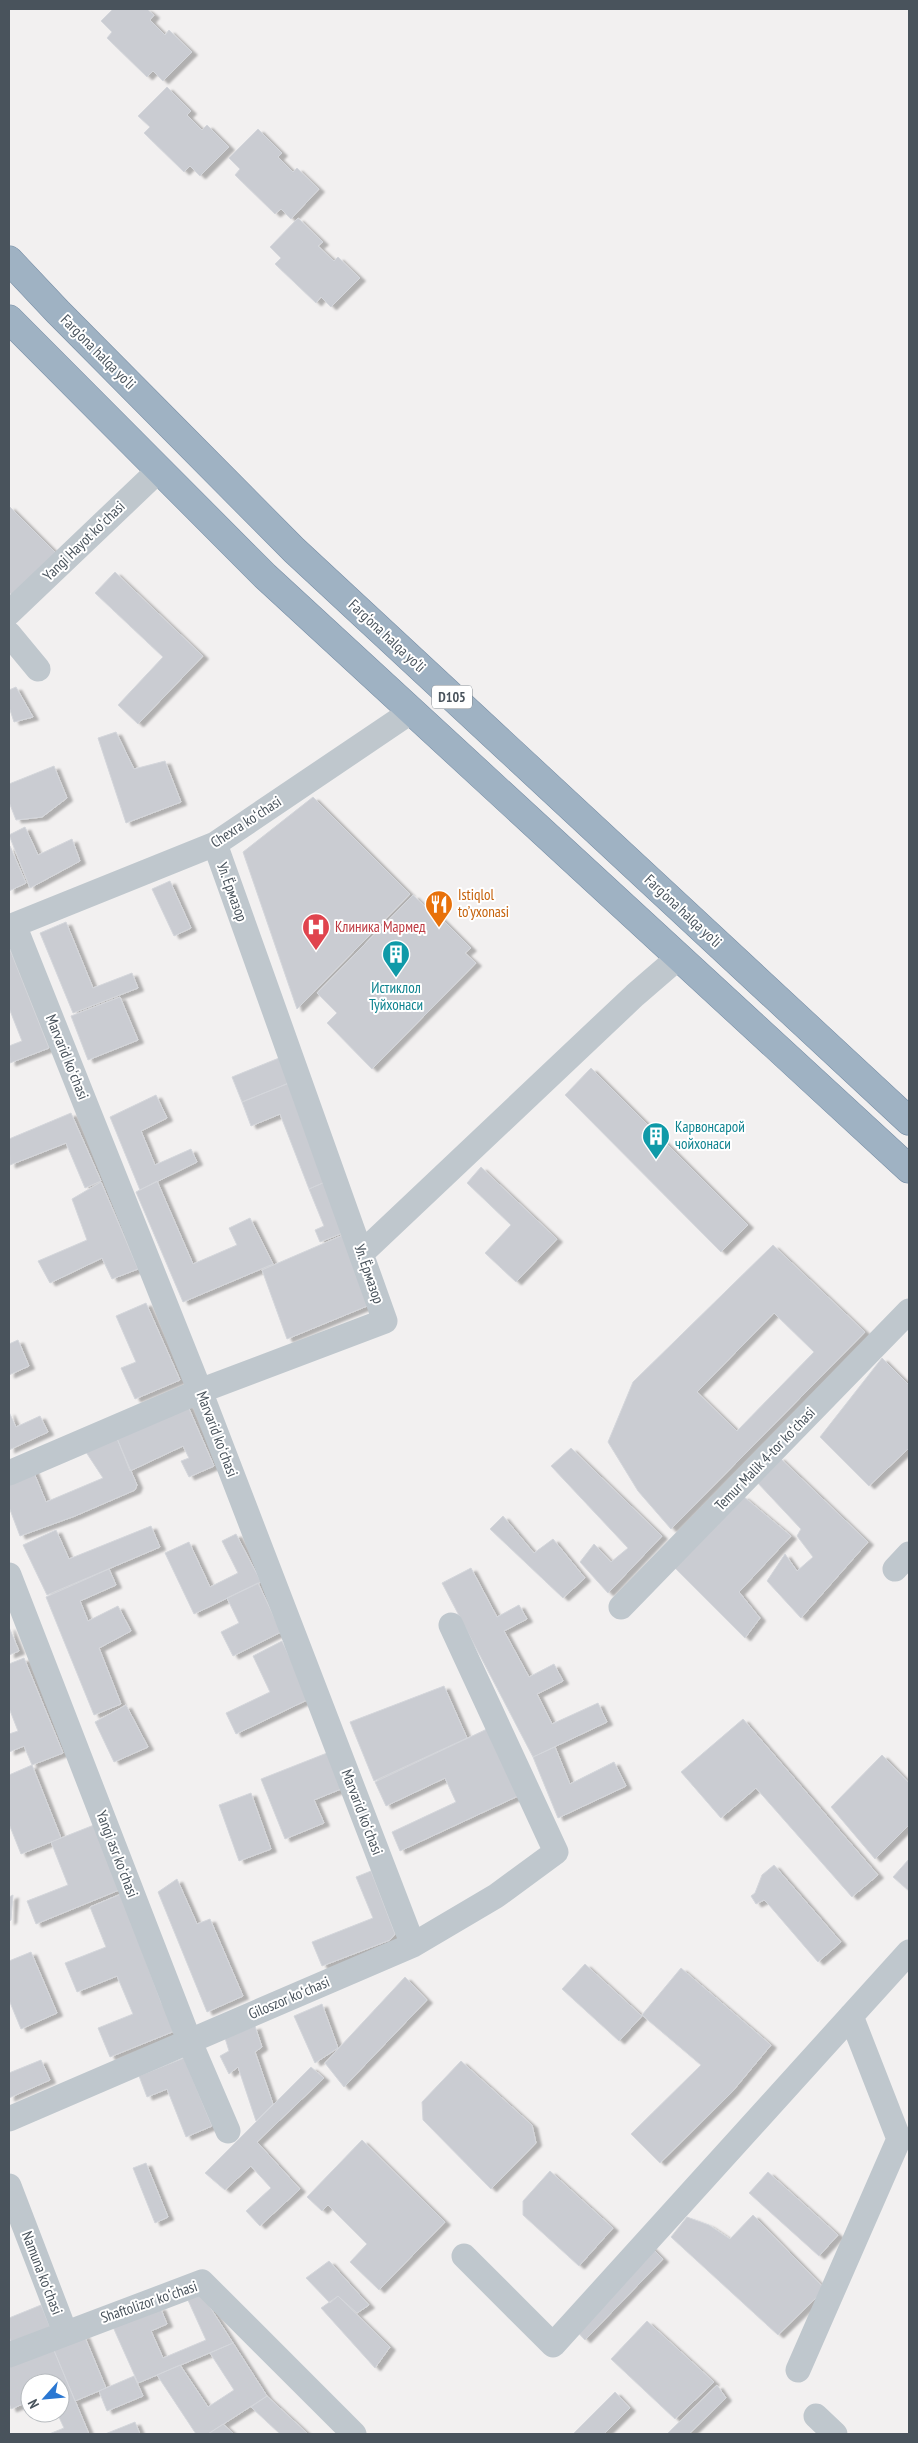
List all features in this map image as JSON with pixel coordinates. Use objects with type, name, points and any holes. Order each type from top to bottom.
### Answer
[{"type":"highway","name":"Farg‘ona halqa yo‘li","points":[[9,260],[294,550],[909,1121]]},
{"type":"highway","name":"D105","points":[[9,318],[265,576],[909,1169]]},
{"type":"street","name":"Yangi Hayot koʻchasi","points":[[9,613],[159,470]]},
{"type":"street","points":[[9,634],[38,669]]},
{"type":"street","name":"Chexra koʻchasi","points":[[11,926],[215,844],[412,711]]},
{"type":"street","name":"Ул. Ёрмазор","points":[[9,1473],[200,1391],[385,1322],[215,844]]},
{"type":"street","name":"Marvarid koʻchasi","points":[[11,926],[200,1391],[413,1945]]},
{"type":"street","points":[[362,1253],[635,995],[679,957]]},
{"type":"street","name":"Temur Malik 4-tor koʻchasi","points":[[621,1606],[909,1311]]},
{"type":"street","name":"Yangi asr koʻchasi","points":[[9,1575],[189,2040],[228,2131]]},
{"type":"street","name":"Giloszor koʻchasi","points":[[9,2119],[413,1945],[496,1896],[556,1852],[451,1625]]},
{"type":"street","points":[[464,2256],[553,2345],[909,1952]]},
{"type":"street","points":[[798,2370],[899,2139],[851,2016]]},
{"type":"street","name":"Namuna koʻchasi","points":[[9,2186],[65,2332]]},
{"type":"street","name":"Shaftolizor koʻchasi","points":[[9,2355],[65,2332],[202,2282],[354,2434]]},
{"type":"street","points":[[816,2416],[835,2434]]},
{"type":"building","points":[[113,9],[147,9],[154,15],[150,20],[165,35],[169,30],[192,52],[163,81],[153,71],[147,77],[107,38],[112,32],[101,21]]},
{"type":"building","points":[[167,87],[191,111],[187,115],[202,130],[207,125],[229,147],[200,176],[190,166],[184,172],[144,133],[150,127],[138,116]]},
{"type":"building","points":[[258,129],[282,153],[278,157],[293,172],[297,168],[319,189],[291,219],[281,209],[275,214],[235,175],[240,169],[229,158]]},
{"type":"building","points":[[298,218],[323,242],[318,246],[334,261],[338,257],[360,278],[331,307],[321,297],[316,303],[275,264],[281,258],[270,247]]},
{"type":"building","points":[[9,506],[56,553],[13,596],[9,592]]},
{"type":"building","points":[[115,572],[203,656],[138,724],[118,705],[163,657],[95,593]]},
{"type":"building","points":[[16,687],[33,717],[14,722],[9,707],[9,690]]},
{"type":"building","points":[[116,732],[134,769],[165,761],[181,802],[126,823],[98,738]]},
{"type":"building","points":[[54,766],[67,798],[42,817],[16,820],[9,802],[9,784]]},
{"type":"building","name":"Клиника Мармед","points":[[313,797],[410,894],[297,1009],[243,852]]},
{"type":"building","points":[[25,827],[38,855],[72,839],[80,861],[30,888],[9,835]]},
{"type":"building","points":[[9,846],[26,883],[9,891]]},
{"type":"building","points":[[170,881],[191,928],[174,936],[152,889]]},
{"type":"building","name":"Истиклол Туйхонаси","points":[[413,895],[432,913],[434,911],[471,948],[465,953],[476,963],[372,1069],[327,1023],[337,1013],[317,993]]},
{"type":"building","points":[[66,922],[93,988],[132,973],[138,988],[73,1013],[40,933]]},
{"type":"building","points":[[9,947],[49,1048],[10,1063],[9,1046],[22,1041],[9,1008]]},
{"type":"building","points":[[120,997],[138,1040],[88,1060],[71,1016]]},
{"type":"building","points":[[284,1056],[294,1081],[242,1102],[232,1077]]},
{"type":"building","name":"Карвонсарой чойхонаси","points":[[591,1068],[748,1225],[721,1252],[565,1095]]},
{"type":"building","points":[[294,1081],[325,1182],[309,1189],[280,1114],[251,1126],[242,1102]]},
{"type":"building","points":[[156,1095],[167,1118],[141,1131],[155,1165],[191,1149],[197,1162],[140,1190],[110,1117]]},
{"type":"building","points":[[71,1113],[101,1181],[85,1188],[66,1143],[10,1165],[9,1139]]},
{"type":"building","points":[[481,1167],[557,1239],[516,1282],[485,1253],[511,1225],[467,1183]]},
{"type":"building","points":[[157,1181],[193,1264],[237,1245],[229,1228],[250,1218],[273,1264],[183,1302],[136,1192]]},
{"type":"building","points":[[101,1182],[138,1269],[112,1279],[102,1258],[50,1283],[38,1261],[87,1240],[72,1199]]},
{"type":"building","points":[[325,1182],[345,1232],[320,1242],[315,1230],[324,1226],[309,1189]]},
{"type":"building","points":[[350,1232],[372,1304],[287,1339],[262,1270]]},
{"type":"building","points":[[773,1245],[865,1332],[671,1529],[638,1491],[608,1442],[633,1382]],"holes":[[[774,1313],[814,1352],[737,1431],[697,1392]]]},
{"type":"building","points":[[146,1303],[180,1380],[135,1399],[121,1368],[136,1362],[116,1316]]},
{"type":"building","points":[[18,1340],[29,1366],[9,1375],[9,1344]]},
{"type":"building","points":[[882,1358],[909,1385],[909,1448],[869,1486],[820,1437]]},
{"type":"building","points":[[187,1404],[214,1466],[189,1477],[181,1461],[189,1458],[183,1446],[130,1471],[116,1436]]},
{"type":"building","points":[[9,1412],[16,1427],[40,1416],[48,1432],[9,1450]]},
{"type":"building","points":[[116,1436],[137,1485],[135,1490],[75,1516],[20,1536],[9,1507],[9,1477],[32,1468],[46,1502],[103,1478],[84,1449]]},
{"type":"building","points":[[571,1448],[662,1536],[608,1593],[580,1562],[594,1544],[611,1562],[628,1548],[551,1466]]},
{"type":"building","points":[[779,1457],[868,1542],[801,1618],[767,1581],[785,1554],[797,1571],[813,1557],[797,1536],[801,1529],[755,1480]]},
{"type":"building","points":[[743,1496],[791,1536],[739,1592],[760,1618],[745,1638],[674,1567]]},
{"type":"building","points":[[503,1516],[534,1553],[553,1539],[585,1578],[563,1598],[490,1529]]},
{"type":"building","points":[[151,1526],[160,1547],[47,1595],[23,1545],[56,1530],[69,1559]]},
{"type":"building","points":[[236,1534],[261,1582],[194,1614],[165,1553],[189,1542],[210,1587],[238,1573],[222,1541]]},
{"type":"building","points":[[471,1568],[497,1617],[519,1605],[527,1619],[504,1631],[529,1677],[554,1664],[563,1681],[537,1694],[552,1724],[598,1703],[607,1722],[533,1757],[442,1583]]},
{"type":"building","points":[[109,1569],[116,1585],[80,1601],[88,1621],[118,1606],[131,1631],[99,1648],[121,1704],[94,1715],[46,1597]]},
{"type":"building","points":[[258,1583],[281,1632],[233,1656],[221,1632],[239,1623],[227,1598]]},
{"type":"building","points":[[9,1627],[19,1651],[9,1655]]},
{"type":"building","points":[[282,1641],[309,1699],[236,1734],[226,1713],[270,1692],[253,1656]]},
{"type":"building","points":[[24,1658],[63,1753],[32,1765],[24,1746],[9,1752],[9,1734],[18,1731],[9,1708],[9,1664]]},
{"type":"building","points":[[444,1686],[467,1738],[374,1781],[350,1722]]},
{"type":"building","points":[[126,1705],[148,1747],[114,1762],[95,1722]]},
{"type":"building","points":[[743,1719],[878,1875],[852,1897],[756,1788],[721,1818],[681,1772]]},
{"type":"building","points":[[487,1729],[518,1796],[400,1851],[392,1832],[456,1802],[445,1778],[386,1806],[375,1782]]},
{"type":"building","points":[[555,1747],[570,1784],[614,1762],[626,1786],[558,1818],[533,1757]]},
{"type":"building","points":[[327,1753],[341,1789],[314,1800],[324,1823],[285,1839],[261,1779]]},
{"type":"building","points":[[882,1755],[909,1783],[909,1825],[875,1859],[831,1807]]},
{"type":"building","points":[[32,1765],[61,1838],[21,1854],[9,1824],[9,1775]]},
{"type":"building","points":[[251,1793],[271,1849],[239,1861],[219,1805]]},
{"type":"building","points":[[94,1825],[124,1888],[36,1924],[27,1901],[68,1885],[51,1842]]},
{"type":"building","points":[[909,1859],[909,1891],[893,1877]]},
{"type":"building","points":[[774,1865],[841,1942],[818,1962],[764,1900],[756,1904],[751,1896],[755,1893],[762,1875]]},
{"type":"building","points":[[371,1871],[395,1934],[390,1940],[322,1966],[312,1942],[373,1918],[356,1877]]},
{"type":"building","points":[[177,1879],[197,1924],[210,1919],[243,1996],[207,2012],[158,1892]]},
{"type":"building","points":[[121,1894],[161,2002],[177,2030],[110,2057],[98,2028],[133,2014],[117,1976],[77,1992],[65,1963],[106,1947],[90,1907]]},
{"type":"building","points":[[13,1895],[11,1920],[9,1922],[9,1897]]},
{"type":"building","points":[[31,1952],[57,2013],[21,2029],[9,2000],[9,1961]]},
{"type":"building","points":[[585,1964],[642,2016],[619,2041],[562,1989]]},
{"type":"building","points":[[681,1968],[771,2045],[732,2092],[660,2163],[631,2134],[701,2065],[642,2015]]},
{"type":"building","points":[[405,1977],[427,2000],[344,2087],[325,2063]]},
{"type":"building","points":[[322,2004],[338,2048],[315,2063],[294,2016]]},
{"type":"building","points":[[255,2026],[262,2047],[255,2052],[273,2104],[256,2121],[238,2067],[229,2074],[220,2056],[229,2051],[225,2038]]},
{"type":"building","points":[[184,2058],[212,2126],[186,2137],[167,2089],[147,2097],[139,2076]]},
{"type":"building","points":[[41,2060],[50,2080],[9,2098],[9,2073]]},
{"type":"building","points":[[461,2061],[532,2125],[536,2143],[491,2189],[423,2120],[422,2102]]},
{"type":"building","points":[[311,2067],[324,2078],[257,2142],[300,2189],[260,2226],[246,2211],[271,2188],[251,2166],[225,2190],[205,2173]]},
{"type":"building","points":[[362,2140],[445,2222],[379,2290],[350,2262],[367,2244],[328,2205],[322,2211],[307,2197]]},
{"type":"building","points":[[146,2163],[168,2217],[155,2223],[133,2168]]},
{"type":"building","points":[[550,2171],[613,2228],[579,2266],[523,2215],[523,2201]]},
{"type":"building","points":[[768,2172],[838,2235],[819,2256],[749,2193]]},
{"type":"building","points":[[753,2215],[825,2289],[778,2335],[671,2237],[687,2217],[709,2225],[730,2239]]},
{"type":"building","points":[[649,2245],[663,2259],[585,2340],[571,2325]]},
{"type":"building","points":[[329,2261],[369,2305],[357,2313],[338,2296],[330,2303],[306,2278]]},
{"type":"building","points":[[199,2290],[233,2343],[138,2383],[113,2327],[160,2307],[167,2324],[151,2331],[163,2358],[206,2340],[187,2298]]},
{"type":"building","points":[[338,2296],[390,2347],[375,2368],[321,2308]]},
{"type":"building","points":[[41,2305],[50,2327],[11,2343],[9,2318]]},
{"type":"building","points":[[647,2321],[714,2382],[675,2419],[611,2359]]},
{"type":"building","points":[[84,2335],[106,2388],[75,2401],[70,2389],[70,2373],[63,2373],[53,2348]]},
{"type":"building","points":[[233,2343],[267,2396],[208,2434],[196,2434],[157,2375],[180,2365],[208,2407],[234,2390],[210,2353]]},
{"type":"building","points":[[53,2348],[63,2373],[20,2373],[20,2405],[11,2409],[9,2403],[9,2367]]},
{"type":"building","points":[[134,2376],[143,2396],[107,2411],[99,2391]]},
{"type":"building","points":[[717,2385],[726,2398],[689,2434],[667,2434]]},
{"type":"building","points":[[70,2389],[89,2434],[49,2434],[64,2428],[62,2423],[70,2423]]},
{"type":"building","points":[[615,2392],[630,2408],[604,2434],[573,2434]]},
{"type":"building","points":[[267,2396],[308,2434],[280,2434],[251,2407]]},
{"type":"building","points":[[135,2422],[140,2434],[105,2434]]},
{"type":"building","points":[[223,2424],[234,2434],[208,2434]]},
{"type":"place","name":"Istiqlol to’yxonasi","points":[[439,928]]},
{"type":"place","name":"Клиника Мармед","points":[[316,951]]},
{"type":"place","name":"Истиклол Туйхонаси","points":[[396,978]]},
{"type":"place","name":"Карвонсарой чойхонаси","points":[[656,1160]]}]
